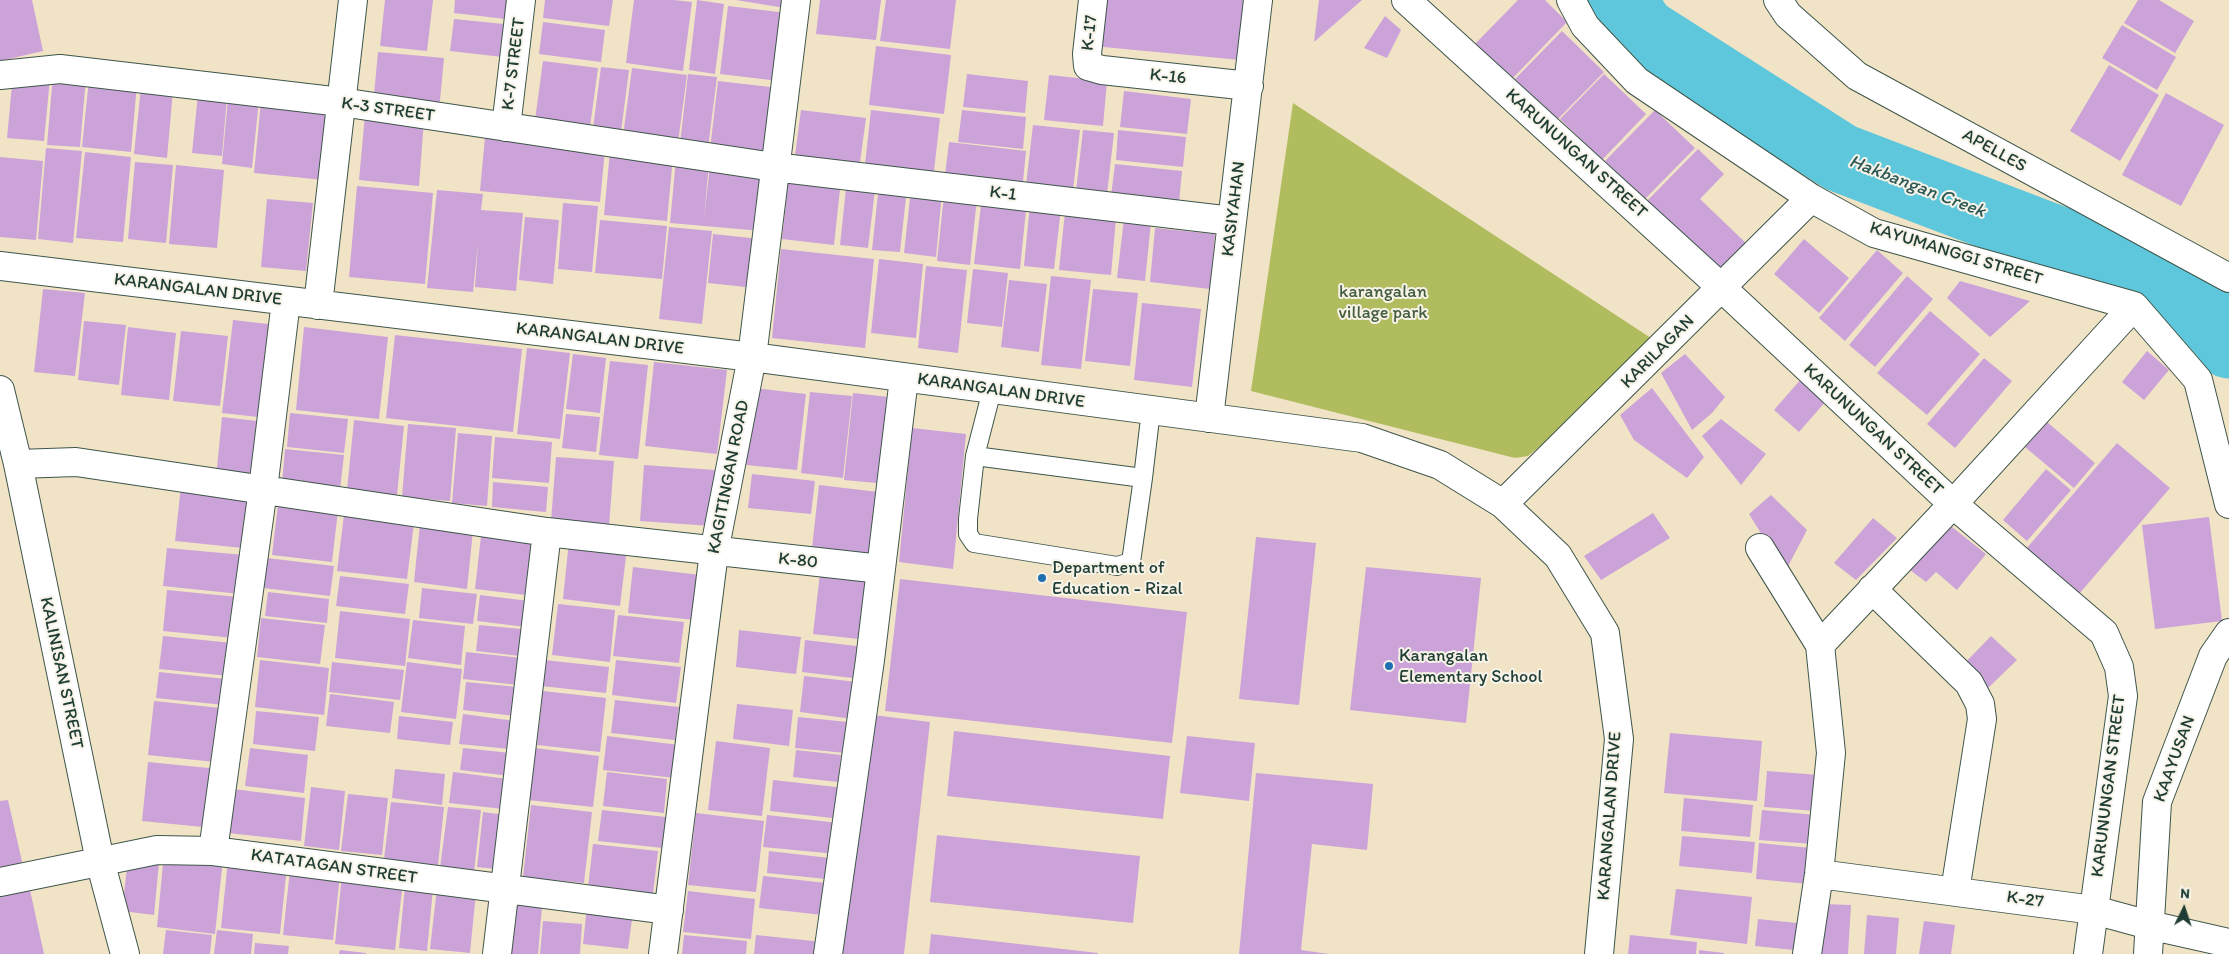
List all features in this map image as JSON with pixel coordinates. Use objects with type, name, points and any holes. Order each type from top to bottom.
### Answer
[{"type":"street","points":[[318,305],[353,0]]},
{"type":"street","name":"K-7 STREET","points":[[506,127],[521,0]]},
{"type":"street","name":"KAGITINGAN ROAD","points":[[663,954],[714,552],[752,356],[796,0]]},
{"type":"street","name":"K-17","points":[[1088,66],[1087,54],[1094,0]]},
{"type":"street","name":"KASIYAHAN","points":[[1209,418],[1258,0]]},
{"type":"street","name":"KARUNUNGAN STREET","points":[[1406,0],[1722,288],[1953,504],[2104,633],[2119,667],[2123,696],[2088,954]]},
{"type":"street","name":"KAYUMANGGI STREET","points":[[1571,0],[1585,26],[1637,81],[1811,198],[1874,233],[2134,306]]},
{"type":"street","name":"APELLES","points":[[1778,0],[1788,15],[1857,76],[2229,278]]},
{"type":"street","name":"K-16","points":[[1088,66],[1102,70],[1249,86]]},
{"type":"street","name":"K-3 STREET","points":[[0,76],[60,70],[340,102],[774,167]]},
{"type":"street","name":"K-1","points":[[774,167],[1232,221]]},
{"type":"street","name":"KARILAGAN","points":[[1503,504],[1811,198]]},
{"type":"street","name":"KARANGALAN DRIVE","points":[[0,266],[752,356],[992,390],[1362,438],[1440,465],[1503,504],[1558,556],[1605,633],[1619,739],[1599,954]]},
{"type":"street","points":[[213,850],[263,489],[286,301]]},
{"type":"street","points":[[1820,644],[1953,504],[2134,306],[2198,380],[2229,504]]},
{"type":"street","points":[[828,954],[881,569],[904,378]]},
{"type":"street","name":"KALINISAN STREET","points":[[0,390],[18,464],[100,861],[125,954]]},
{"type":"street","name":"K-80","points":[[18,464],[76,462],[546,532],[881,569]]},
{"type":"street","points":[[497,954],[546,532]]},
{"type":"street","points":[[1760,548],[1820,644],[1831,753],[1819,874],[1807,954]]},
{"type":"street","points":[[1872,589],[1968,683],[1980,704],[1982,719],[1955,891]]},
{"type":"street","name":"KAAYUSAN","points":[[2148,954],[2157,802],[2213,656],[2229,633]]},
{"type":"street","name":"KATATAGAN STREET","points":[[0,882],[157,850],[213,850],[669,910]]},
{"type":"street","name":"K-27","points":[[1819,874],[2094,910],[2229,943]]},
{"type":"lane","points":[[992,390],[975,456],[968,519],[968,534],[974,543],[1118,566],[1131,562],[1150,410]]},
{"type":"lane","points":[[975,456],[1143,478]]},
{"type":"green space","name":"karangalan village park","points":[[1293,103],[1663,346],[1528,456],[1515,458],[1251,391]]},
{"type":"building","points":[[0,0],[32,0],[43,51],[0,61]]},
{"type":"building","points":[[385,0],[433,0],[427,51],[380,46]]},
{"type":"building","points":[[455,0],[516,0],[514,20],[454,13]]},
{"type":"building","points":[[545,0],[613,0],[609,26],[543,18]]},
{"type":"building","points":[[634,0],[692,2],[683,71],[626,63]]},
{"type":"building","points":[[697,0],[724,4],[715,74],[689,70]]},
{"type":"building","points":[[736,0],[786,0],[785,8]]},
{"type":"building","points":[[820,0],[881,0],[876,40],[816,34]]},
{"type":"building","points":[[886,0],[956,0],[950,49],[880,41]]},
{"type":"building","points":[[1099,0],[1258,0],[1251,61],[1093,46]]},
{"type":"building","points":[[1319,0],[1362,0],[1314,42]]},
{"type":"building","points":[[1518,0],[1545,0],[1567,22],[1511,80],[1474,45]]},
{"type":"building","points":[[2138,0],[2159,0],[2194,21],[2175,53],[2124,23]]},
{"type":"building","points":[[728,6],[787,13],[779,81],[720,74]]},
{"type":"building","points":[[1385,16],[1401,30],[1387,58],[1364,48]]},
{"type":"building","points":[[454,19],[514,25],[511,58],[450,51]]},
{"type":"building","points":[[543,22],[605,30],[601,62],[539,54]]},
{"type":"building","points":[[2122,25],[2176,57],[2157,90],[2102,58]]},
{"type":"building","points":[[1562,31],[1604,72],[1557,120],[1515,79]]},
{"type":"building","points":[[876,46],[951,55],[944,114],[869,105]]},
{"type":"building","points":[[378,52],[444,58],[439,111],[373,105]]},
{"type":"building","points":[[543,61],[598,68],[590,127],[535,120]]},
{"type":"building","points":[[2109,65],[2159,95],[2120,161],[2070,131]]},
{"type":"building","points":[[601,67],[629,70],[621,132],[593,128]]},
{"type":"building","points":[[632,68],[687,75],[677,150],[622,143]]},
{"type":"building","points":[[13,74],[50,78],[44,141],[7,138]]},
{"type":"building","points":[[688,74],[717,77],[708,148],[680,144]]},
{"type":"building","points":[[967,74],[1028,81],[1025,113],[963,107]]},
{"type":"building","points":[[1604,74],[1646,114],[1602,160],[1560,119]]},
{"type":"building","points":[[53,75],[86,78],[80,147],[47,145]]},
{"type":"building","points":[[1049,75],[1107,81],[1103,126],[1044,120]]},
{"type":"building","points":[[89,79],[137,84],[131,152],[82,147]]},
{"type":"building","points":[[718,81],[779,88],[770,156],[710,149]]},
{"type":"building","points":[[141,87],[173,91],[167,158],[134,154]]},
{"type":"building","points":[[1124,91],[1191,99],[1187,134],[1120,127]]},
{"type":"building","points":[[2166,93],[2224,125],[2181,206],[2122,175]]},
{"type":"building","points":[[198,94],[227,97],[222,156],[192,153]]},
{"type":"building","points":[[228,98],[259,100],[252,168],[222,164]]},
{"type":"building","points":[[261,101],[331,107],[324,180],[254,173]]},
{"type":"building","points":[[801,110],[866,118],[859,170],[794,163]]},
{"type":"building","points":[[871,110],[940,118],[933,180],[864,173]]},
{"type":"building","points":[[962,110],[1026,117],[1023,149],[958,142]]},
{"type":"building","points":[[1655,110],[1695,148],[1645,199],[1605,161]]},
{"type":"building","points":[[365,115],[424,120],[419,186],[359,180]]},
{"type":"building","points":[[1033,125],[1080,130],[1073,190],[1026,185]]},
{"type":"building","points":[[1083,130],[1114,133],[1107,194],[1076,191]]},
{"type":"building","points":[[1118,130],[1186,137],[1183,167],[1116,160]]},
{"type":"building","points":[[485,137],[605,150],[600,202],[480,191]]},
{"type":"building","points":[[949,142],[1026,151],[1022,192],[944,183]]},
{"type":"building","points":[[46,148],[82,151],[73,243],[38,239]]},
{"type":"building","points":[[1698,149],[1724,174],[1700,199],[1749,246],[1722,274],[1646,202]]},
{"type":"building","points":[[610,151],[673,157],[667,221],[604,215]]},
{"type":"building","points":[[85,152],[131,157],[123,242],[76,238]]},
{"type":"building","points":[[0,157],[43,161],[36,240],[0,237]]},
{"type":"building","points":[[676,159],[709,162],[704,219],[710,165],[768,170],[762,231],[670,223]]},
{"type":"building","points":[[135,162],[173,165],[166,243],[128,239]]},
{"type":"building","points":[[1115,164],[1182,171],[1179,203],[1111,196]]},
{"type":"building","points":[[176,165],[224,170],[217,248],[169,244]]},
{"type":"building","points":[[789,174],[841,180],[834,245],[782,239]]},
{"type":"building","points":[[847,179],[876,182],[868,248],[840,245]]},
{"type":"building","points":[[879,184],[907,188],[900,252],[872,250]]},
{"type":"building","points":[[357,186],[433,193],[425,284],[349,277]]},
{"type":"building","points":[[911,189],[942,192],[936,257],[904,253]]},
{"type":"building","points":[[437,190],[483,194],[481,210],[523,213],[516,291],[475,287],[478,243],[473,292],[427,288]]},
{"type":"building","points":[[944,195],[977,198],[970,265],[937,261]]},
{"type":"building","points":[[267,199],[313,203],[306,271],[261,267]]},
{"type":"building","points":[[563,203],[598,206],[592,272],[558,269]]},
{"type":"building","points":[[1030,204],[1061,208],[1054,269],[1024,266]]},
{"type":"building","points":[[981,205],[1026,210],[1020,269],[974,264]]},
{"type":"building","points":[[1065,212],[1116,218],[1111,275],[1059,270]]},
{"type":"building","points":[[525,217],[559,220],[553,284],[519,280]]},
{"type":"building","points":[[1124,219],[1151,222],[1145,281],[1117,278]]},
{"type":"building","points":[[600,220],[667,226],[662,279],[595,273]]},
{"type":"building","points":[[669,227],[712,231],[702,324],[659,319]]},
{"type":"building","points":[[1155,228],[1215,234],[1210,289],[1150,282]]},
{"type":"building","points":[[713,234],[760,239],[755,288],[708,283]]},
{"type":"building","points":[[1804,239],[1849,278],[1819,313],[1774,274]]},
{"type":"building","points":[[781,249],[874,259],[865,348],[772,338]]},
{"type":"building","points":[[1877,250],[1903,273],[1845,341],[1819,318]]},
{"type":"building","points":[[879,259],[923,264],[916,338],[871,333]]},
{"type":"building","points":[[926,266],[967,270],[958,353],[918,348]]},
{"type":"building","points":[[973,269],[1008,273],[1002,327],[967,323]]},
{"type":"building","points":[[1051,276],[1091,280],[1081,369],[1041,365]]},
{"type":"building","points":[[1907,276],[1933,299],[1875,367],[1849,345]]},
{"type":"building","points":[[1009,280],[1047,284],[1039,352],[1001,347]]},
{"type":"building","points":[[1960,281],[2030,301],[1990,337],[1947,298]]},
{"type":"building","points":[[43,289],[85,293],[75,376],[34,372]]},
{"type":"building","points":[[1093,289],[1138,293],[1130,366],[1085,361]]},
{"type":"building","points":[[1142,303],[1201,309],[1192,387],[1134,380]]},
{"type":"building","points":[[1930,311],[1980,354],[1927,415],[1877,373]]},
{"type":"building","points":[[233,320],[277,325],[267,418],[222,413]]},
{"type":"building","points":[[84,321],[126,325],[119,385],[78,380]]},
{"type":"building","points":[[128,327],[176,333],[169,400],[121,395]]},
{"type":"building","points":[[304,327],[388,337],[379,419],[296,410]]},
{"type":"building","points":[[181,331],[228,336],[220,406],[173,401]]},
{"type":"building","points":[[395,335],[522,349],[513,432],[386,418]]},
{"type":"building","points":[[527,348],[570,353],[560,439],[517,434]]},
{"type":"building","points":[[2147,351],[2169,370],[2144,400],[2122,382]]},
{"type":"building","points":[[573,354],[606,358],[600,413],[566,409]]},
{"type":"building","points":[[1685,354],[1725,397],[1712,413],[1692,430],[1661,373]]},
{"type":"building","points":[[1984,358],[2012,381],[1955,448],[1927,424]]},
{"type":"building","points":[[610,361],[648,365],[638,459],[599,455]]},
{"type":"building","points":[[654,362],[727,370],[717,454],[645,446]]},
{"type":"building","points":[[1802,378],[1827,400],[1799,432],[1774,410]]},
{"type":"building","points":[[754,388],[806,394],[797,470],[746,465]]},
{"type":"building","points":[[1652,388],[1704,457],[1687,478],[1634,440],[1620,415]]},
{"type":"building","points":[[810,392],[852,396],[843,478],[801,473]]},
{"type":"building","points":[[853,393],[898,398],[888,484],[844,480]]},
{"type":"building","points":[[290,413],[348,419],[344,453],[287,447]]},
{"type":"building","points":[[566,414],[600,417],[596,452],[562,448]]},
{"type":"building","points":[[222,417],[266,422],[260,483],[216,478]]},
{"type":"building","points":[[1721,419],[1766,454],[1741,485],[1702,436]]},
{"type":"building","points":[[354,420],[404,426],[397,495],[347,490]]},
{"type":"building","points":[[2047,422],[2095,463],[2074,488],[2025,447]]},
{"type":"building","points":[[408,424],[456,428],[450,501],[402,497]]},
{"type":"building","points":[[912,428],[966,434],[953,569],[899,562]]},
{"type":"building","points":[[458,433],[492,436],[487,506],[452,503]]},
{"type":"building","points":[[495,437],[552,442],[549,483],[492,478]]},
{"type":"building","points":[[2117,443],[2170,488],[2079,594],[2026,549]]},
{"type":"building","points":[[285,449],[344,455],[340,490],[282,484]]},
{"type":"building","points":[[556,457],[614,461],[609,526],[551,521]]},
{"type":"building","points":[[644,465],[715,470],[711,526],[640,521]]},
{"type":"building","points":[[2046,469],[2071,490],[2027,541],[2003,520]]},
{"type":"building","points":[[752,474],[815,481],[811,514],[748,508]]},
{"type":"building","points":[[493,482],[548,487],[546,512],[492,507]]},
{"type":"building","points":[[819,485],[887,493],[880,555],[812,548]]},
{"type":"building","points":[[181,486],[248,493],[243,548],[175,541]]},
{"type":"building","points":[[1771,495],[1807,530],[1785,572],[1749,514]]},
{"type":"building","points":[[279,496],[339,502],[332,562],[272,555]]},
{"type":"building","points":[[345,507],[415,515],[407,579],[337,571]]},
{"type":"building","points":[[1653,513],[1670,538],[1601,580],[1584,556]]},
{"type":"building","points":[[2209,517],[2222,621],[2155,629],[2142,525]]},
{"type":"building","points":[[1873,518],[1897,538],[1856,580],[1834,563]]},
{"type":"building","points":[[1947,523],[1986,554],[1957,590],[1936,572],[1926,582],[1906,567]]},
{"type":"building","points":[[420,524],[473,531],[467,589],[414,582]]},
{"type":"building","points":[[481,536],[541,542],[535,596],[475,589]]},
{"type":"building","points":[[1256,537],[1316,543],[1299,705],[1239,699]]},
{"type":"building","points":[[569,541],[627,548],[620,606],[563,599]]},
{"type":"building","points":[[167,548],[244,555],[240,594],[163,586]]},
{"type":"building","points":[[267,558],[334,566],[330,596],[263,588]]},
{"type":"building","points":[[633,567],[700,575],[694,620],[628,613]]},
{"type":"building","points":[[1366,567],[1481,578],[1466,723],[1350,710]]},
{"type":"building","points":[[820,573],[866,578],[859,639],[813,634]]},
{"type":"building","points":[[340,576],[409,584],[405,614],[336,606]]},
{"type":"building","points":[[900,579],[1187,612],[1172,743],[885,711]]},
{"type":"building","points":[[422,588],[477,594],[473,624],[419,618]]},
{"type":"building","points":[[167,590],[238,597],[234,638],[163,631]]},
{"type":"building","points":[[268,592],[329,599],[327,623],[265,616]]},
{"type":"building","points":[[480,595],[537,602],[534,628],[477,621]]},
{"type":"building","points":[[558,604],[615,610],[610,662],[552,655]]},
{"type":"building","points":[[340,611],[410,619],[405,666],[335,658]]},
{"type":"building","points":[[618,615],[684,622],[679,663],[613,656]]},
{"type":"building","points":[[261,618],[325,625],[320,664],[257,657]]},
{"type":"building","points":[[413,620],[465,626],[461,665],[408,658]]},
{"type":"building","points":[[479,625],[532,630],[529,657],[476,651]]},
{"type":"building","points":[[739,630],[801,637],[796,674],[736,667]]},
{"type":"building","points":[[163,636],[232,643],[229,676],[159,669]]},
{"type":"building","points":[[1991,636],[2017,660],[1987,689],[1962,666]]},
{"type":"building","points":[[805,640],[865,647],[861,679],[802,672]]},
{"type":"building","points":[[466,652],[531,659],[528,686],[463,679]]},
{"type":"building","points":[[260,660],[329,668],[324,715],[255,707]]},
{"type":"building","points":[[544,660],[609,667],[606,693],[541,686]]},
{"type":"building","points":[[616,660],[681,667],[676,703],[612,695]]},
{"type":"building","points":[[332,662],[404,670],[400,700],[329,692]]},
{"type":"building","points":[[407,662],[462,669],[456,719],[401,712]]},
{"type":"building","points":[[159,672],[226,679],[224,705],[156,698]]},
{"type":"building","points":[[804,676],[857,682],[853,719],[800,712]]},
{"type":"building","points":[[466,682],[528,688],[524,717],[463,710]]},
{"type":"building","points":[[543,691],[606,698],[600,752],[537,745]]},
{"type":"building","points":[[330,694],[394,702],[390,733],[326,726]]},
{"type":"building","points":[[615,700],[679,707],[675,740],[611,733]]},
{"type":"building","points":[[154,701],[230,709],[224,763],[148,755]]},
{"type":"building","points":[[737,704],[793,710],[789,746],[733,739]]},
{"type":"building","points":[[256,711],[319,717],[315,751],[253,744]]},
{"type":"building","points":[[463,714],[523,722],[520,750],[459,744]]},
{"type":"building","points":[[865,714],[930,722],[904,954],[838,954]]},
{"type":"building","points":[[399,716],[453,722],[450,745],[397,739]]},
{"type":"building","points":[[798,717],[848,722],[845,753],[795,748]]},
{"type":"building","points":[[954,731],[1170,756],[1163,819],[947,796]]},
{"type":"building","points":[[1670,733],[1762,741],[1757,801],[1664,793]]},
{"type":"building","points":[[607,736],[679,745],[675,778],[603,770]]},
{"type":"building","points":[[1187,736],[1255,743],[1249,801],[1180,793]]},
{"type":"building","points":[[716,741],[770,748],[762,816],[708,810]]},
{"type":"building","points":[[250,748],[308,755],[304,793],[245,786]]},
{"type":"building","points":[[463,748],[520,754],[518,777],[460,770]]},
{"type":"building","points":[[535,748],[599,756],[593,807],[528,800]]},
{"type":"building","points":[[796,750],[841,755],[838,782],[793,777]]},
{"type":"building","points":[[148,762],[219,769],[213,828],[142,821]]},
{"type":"building","points":[[395,769],[445,774],[442,805],[392,798]]},
{"type":"building","points":[[1767,771],[1819,775],[1816,811],[1764,807]]},
{"type":"building","points":[[453,772],[516,780],[512,810],[449,803]]},
{"type":"building","points":[[607,772],[667,779],[664,813],[603,806]]},
{"type":"building","points":[[1256,773],[1373,784],[1367,850],[1312,844],[1301,950],[1329,954],[1239,954]]},
{"type":"building","points":[[773,780],[845,788],[841,819],[770,811]]},
{"type":"building","points":[[311,787],[345,791],[339,850],[304,846]]},
{"type":"building","points":[[233,789],[305,798],[301,841],[228,833]]},
{"type":"building","points":[[348,794],[388,798],[382,855],[341,851]]},
{"type":"building","points":[[1684,798],[1753,805],[1750,837],[1681,831]]},
{"type":"building","points":[[8,800],[23,866],[0,870],[0,801]]},
{"type":"building","points":[[391,802],[444,807],[438,865],[384,859]]},
{"type":"building","points":[[531,805],[592,812],[584,883],[523,877]]},
{"type":"building","points":[[448,807],[481,810],[474,872],[440,868]]},
{"type":"building","points":[[602,810],[666,817],[663,848],[598,841]]},
{"type":"building","points":[[1762,810],[1816,815],[1813,844],[1759,840]]},
{"type":"building","points":[[483,812],[513,816],[506,870],[477,867]]},
{"type":"building","points":[[696,813],[764,821],[756,892],[688,885]]},
{"type":"building","points":[[767,815],[839,823],[836,854],[763,847]]},
{"type":"building","points":[[937,835],[1140,856],[1133,923],[930,902]]},
{"type":"building","points":[[1682,836],[1755,842],[1752,873],[1679,866]]},
{"type":"building","points":[[1759,843],[1811,848],[1808,884],[1756,879]]},
{"type":"building","points":[[593,844],[658,851],[653,894],[588,887]]},
{"type":"building","points":[[769,851],[838,859],[836,880],[767,873]]},
{"type":"building","points":[[164,853],[223,859],[215,934],[157,927]]},
{"type":"building","points":[[128,859],[159,863],[154,915],[122,911]]},
{"type":"building","points":[[228,860],[287,866],[280,934],[221,928]]},
{"type":"building","points":[[290,870],[340,875],[333,940],[283,935]]},
{"type":"building","points":[[342,875],[403,882],[395,950],[335,944]]},
{"type":"building","points":[[763,876],[835,884],[832,916],[759,908]]},
{"type":"building","points":[[28,881],[44,954],[0,954],[0,886]]},
{"type":"building","points":[[405,886],[433,889],[427,951],[399,948]]},
{"type":"building","points":[[437,888],[476,892],[470,953],[430,949]]},
{"type":"building","points":[[1676,889],[1752,897],[1747,944],[1670,935]]},
{"type":"building","points":[[688,891],[755,899],[751,939],[683,932]]},
{"type":"building","points":[[507,893],[543,895],[538,954],[502,954]]},
{"type":"building","points":[[1823,904],[1851,905],[1848,954],[1821,954]]},
{"type":"building","points":[[587,906],[633,912],[628,949],[583,944]]},
{"type":"building","points":[[1867,915],[1899,918],[1896,954],[1864,954]]},
{"type":"building","points":[[1758,919],[1807,924],[1804,951],[1755,946]]},
{"type":"building","points":[[543,921],[582,924],[580,954],[540,954]]},
{"type":"building","points":[[1924,921],[1955,925],[1951,954],[1919,954]]},
{"type":"building","points":[[166,930],[212,935],[210,954],[163,954]]},
{"type":"building","points":[[217,930],[253,934],[251,954],[214,954]]},
{"type":"building","points":[[931,934],[1098,953],[1098,954],[929,954]]},
{"type":"building","points":[[684,935],[747,941],[746,954],[682,954]]},
{"type":"building","points":[[756,935],[823,942],[822,954],[754,954]]},
{"type":"building","points":[[1630,935],[1697,942],[1696,954],[1628,954]]},
{"type":"building","points":[[255,943],[289,946],[288,954],[254,954]]},
{"type":"building","points":[[340,950],[366,953],[366,954],[339,954]]},
{"type":"building","points":[[1699,950],[1724,953],[1724,954],[1699,954]]},
{"type":"waterway","name":"Hakbangan Creek","points":[[1621,0],[1642,31],[1841,158],[2166,282],[2196,303],[2228,339],[2229,344]]},
{"type":"place","name":"Department of Education - Rizal","points":[[1042,578]]},
{"type":"place","name":"Karangalan Elementary School","points":[[1389,666]]}]
